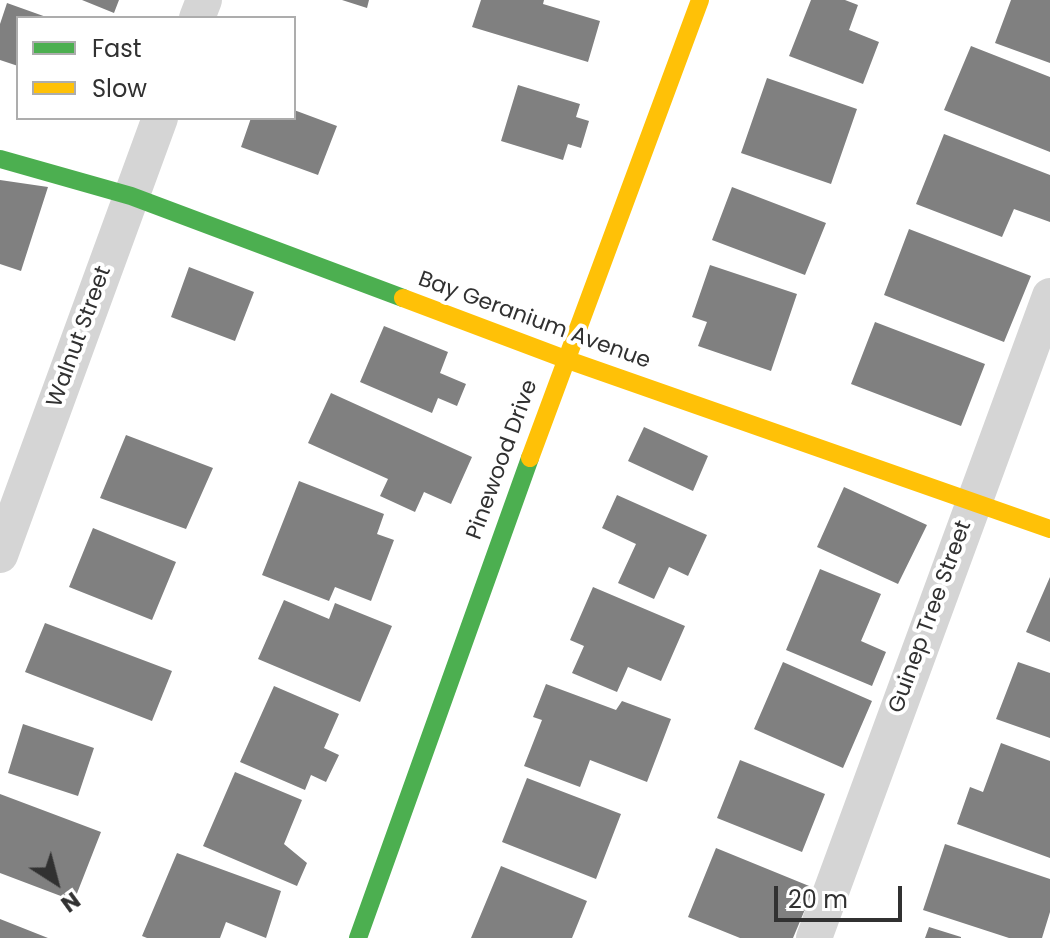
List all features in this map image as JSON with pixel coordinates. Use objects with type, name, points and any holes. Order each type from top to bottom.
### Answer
[{"type":"street","name":"Pinewood Drive","points":[[358,938],[565,359],[700,0]]},
{"type":"street","name":"Walnut Street","points":[[0,555],[159,120]]},
{"type":"street","name":"Bay Geranium Avenue","points":[[0,159],[131,196],[565,359],[1050,529]]},
{"type":"street","name":"Guinep Tree Street","points":[[814,938],[1050,296]]},
{"type":"building","points":[[82,0],[119,0],[114,13]]},
{"type":"building","points":[[342,0],[369,0],[367,8]]},
{"type":"building","points":[[481,0],[544,0],[543,4],[600,21],[588,62],[472,27]]},
{"type":"building","points":[[811,0],[845,0],[858,5],[849,30],[879,42],[863,84],[789,56]]},
{"type":"building","points":[[1011,0],[1050,0],[1050,63],[995,43]]},
{"type":"building","points":[[7,3],[43,16],[16,16],[16,65],[0,60],[0,24]]},
{"type":"building","points":[[971,46],[1050,77],[1050,152],[944,110]]},
{"type":"building","points":[[767,78],[857,109],[831,184],[741,153]]},
{"type":"building","points":[[518,85],[580,104],[576,117],[589,121],[581,148],[568,144],[563,160],[501,141]]},
{"type":"building","points":[[296,111],[337,126],[318,175],[241,147],[250,120],[296,120]]},
{"type":"building","points":[[944,134],[1050,175],[1050,222],[1014,209],[1002,237],[916,204]]},
{"type":"building","points":[[0,180],[48,187],[21,271],[0,264]]},
{"type":"building","points":[[732,187],[826,223],[805,275],[712,240]]},
{"type":"building","points":[[909,229],[1031,276],[1004,342],[884,295]]},
{"type":"building","points":[[710,265],[797,294],[771,371],[698,346],[707,322],[692,317]]},
{"type":"building","points":[[189,267],[254,292],[235,341],[171,317]]},
{"type":"building","points":[[875,322],[985,364],[961,426],[851,384]]},
{"type":"building","points":[[384,326],[448,352],[440,373],[466,384],[457,406],[438,398],[432,413],[360,382]]},
{"type":"building","points":[[331,393],[472,457],[451,504],[424,492],[415,512],[380,496],[388,479],[308,443]]},
{"type":"building","points":[[644,427],[708,456],[693,491],[628,461]]},
{"type":"building","points":[[126,435],[213,468],[186,529],[100,498]]},
{"type":"building","points":[[299,481],[384,514],[377,534],[394,540],[371,601],[335,587],[329,601],[262,575]]},
{"type":"building","points":[[844,487],[927,525],[898,584],[817,547]]},
{"type":"building","points":[[617,495],[707,535],[688,576],[669,567],[654,599],[618,583],[636,544],[602,528]]},
{"type":"building","points":[[93,528],[176,562],[152,620],[69,587]]},
{"type":"building","points":[[820,569],[881,594],[861,641],[886,652],[872,686],[786,650]]},
{"type":"building","points":[[1050,577],[1050,642],[1026,632]]},
{"type":"building","points":[[593,587],[685,626],[661,681],[628,667],[617,692],[572,673],[584,646],[570,640]]},
{"type":"building","points":[[284,600],[329,619],[335,603],[392,626],[360,702],[258,659]]},
{"type":"building","points":[[45,623],[172,671],[152,721],[25,672]]},
{"type":"building","points":[[783,662],[872,701],[843,768],[754,729]]},
{"type":"building","points":[[1018,662],[1050,673],[1050,738],[996,719]]},
{"type":"building","points":[[546,684],[616,710],[622,701],[671,719],[647,782],[590,760],[580,787],[524,766],[542,720],[533,717]]},
{"type":"building","points":[[274,686],[339,714],[324,748],[339,755],[326,782],[311,775],[305,790],[240,762]]},
{"type":"building","points":[[23,724],[94,748],[78,796],[8,773]]},
{"type":"building","points":[[1001,743],[1050,761],[1050,858],[957,824],[970,787],[983,792]]},
{"type":"building","points":[[740,760],[825,794],[802,852],[717,818]]},
{"type":"building","points":[[235,772],[302,800],[284,844],[307,863],[297,886],[203,846]]},
{"type":"building","points":[[527,778],[621,814],[596,879],[502,842]]},
{"type":"building","points":[[0,794],[101,832],[74,901],[0,873]]},
{"type":"building","points":[[945,844],[1050,879],[1050,912],[1042,938],[1009,938],[923,910]]},
{"type":"building","points":[[716,848],[814,888],[793,938],[740,938],[688,917]]},
{"type":"building","points":[[177,853],[281,891],[266,938],[226,922],[220,938],[142,936]]},
{"type":"building","points":[[501,866],[587,901],[572,938],[471,938]]},
{"type":"building","points":[[0,919],[48,938],[0,938]]},
{"type":"building","points":[[929,927],[961,937],[961,938],[925,938]]},
{"type":"traffic: fast","points":[[0,159],[131,196],[403,298]]},
{"type":"traffic: fast","points":[[358,938],[530,458]]},
{"type":"traffic: slow","points":[[530,458],[700,0]]},
{"type":"traffic: slow","points":[[403,298],[565,359],[1050,529]]}]
